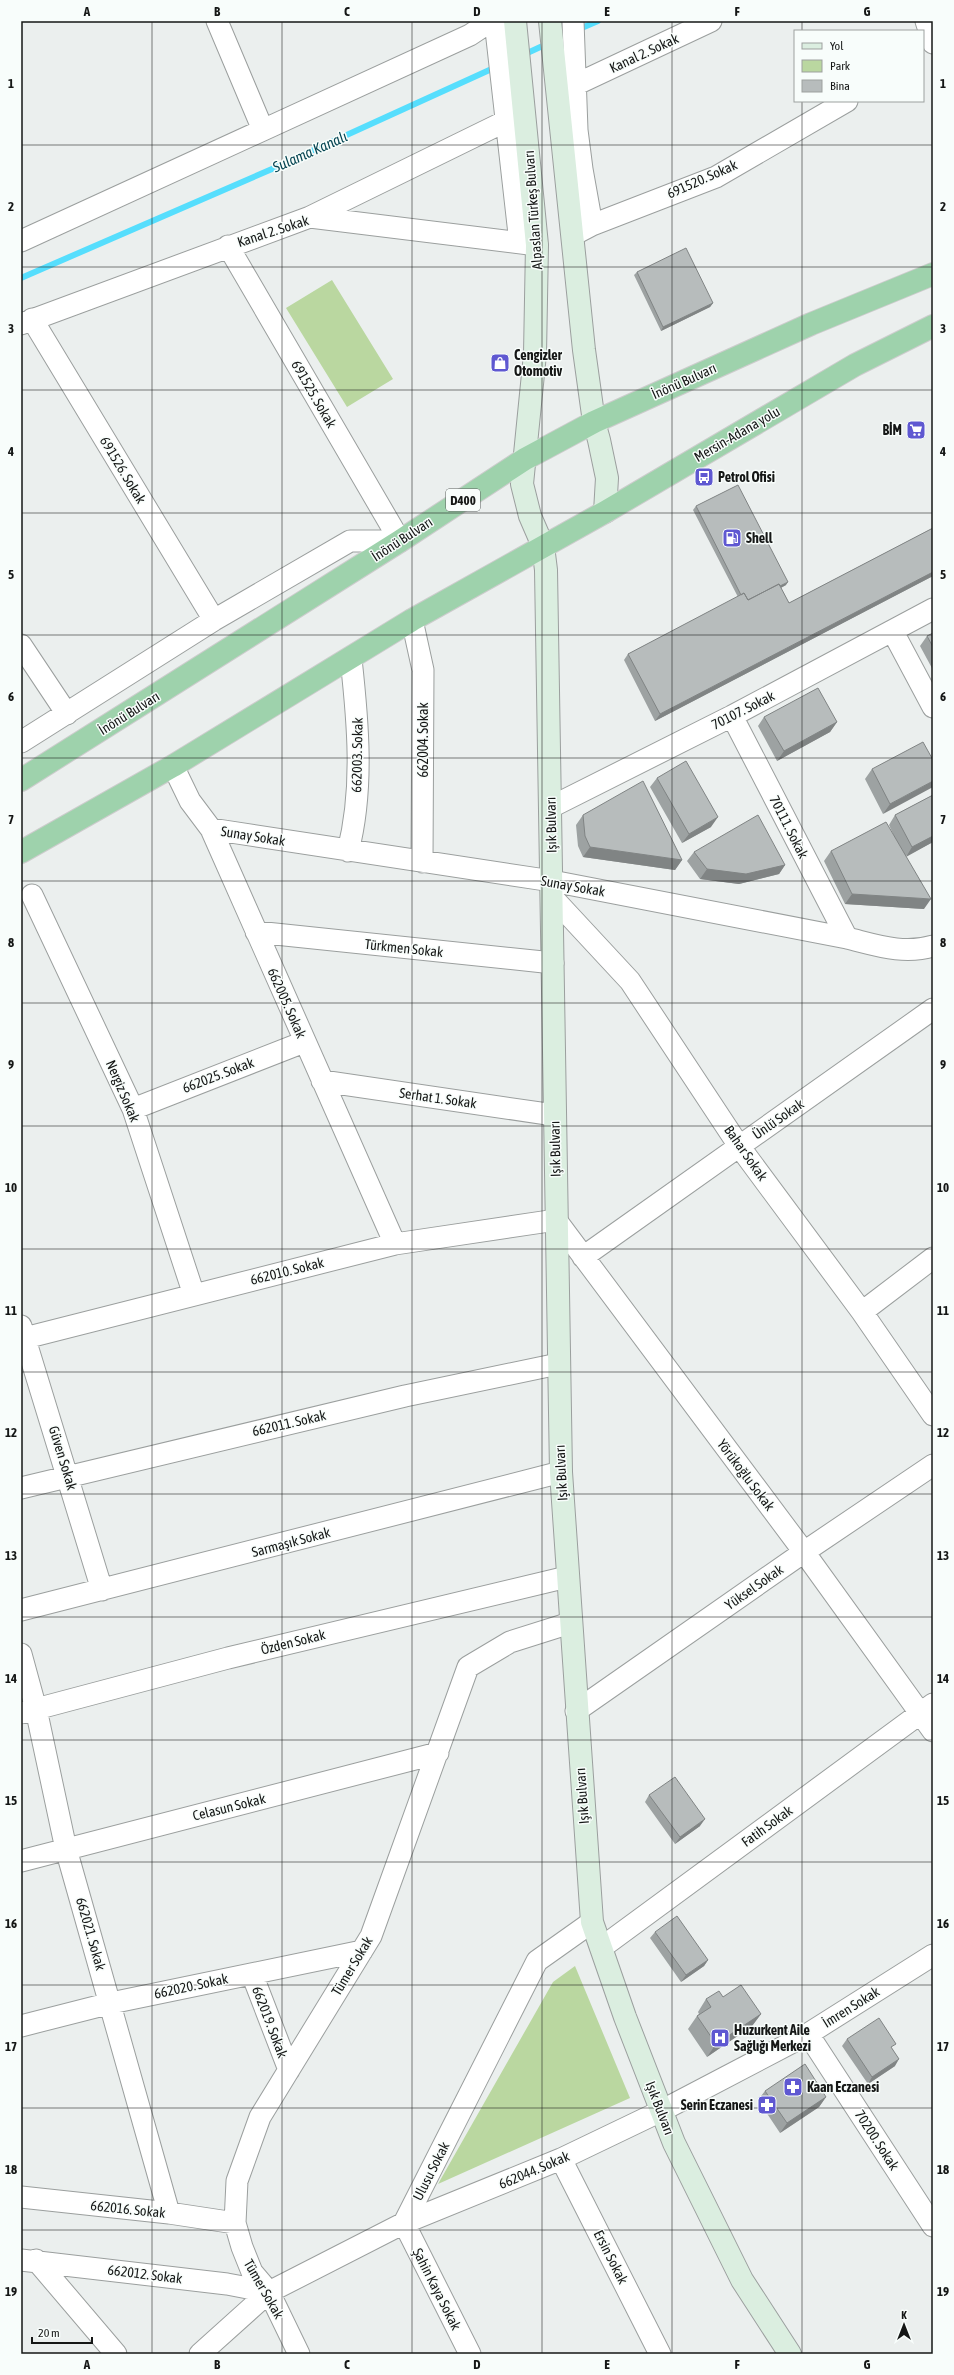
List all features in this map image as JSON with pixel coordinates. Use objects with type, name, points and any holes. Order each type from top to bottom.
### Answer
[{"type":"highway","name":"İnönü Bulvarı","points":[[21,780],[400,541],[525,459],[594,422],[811,324],[933,274]]},
{"type":"highway","name":"Mersin-Adana yolu","points":[[543,546],[605,512],[856,365],[933,326]]},
{"type":"highway","points":[[21,852],[173,766],[351,659],[412,620],[543,546]]},
{"type":"main road","points":[[550,21],[570,81],[573,235],[584,350],[594,422],[600,440],[607,478],[605,512]]},
{"type":"main road","name":"Alpaslan Türkeş Bulvarı","points":[[516,28],[522,86],[534,354],[522,484],[530,516],[543,546]]},
{"type":"main road","name":"Işık Bulvarı","points":[[543,546],[551,807],[554,1114],[561,1472],[576,1711],[592,1922],[674,2143],[742,2280],[790,2354]]},
{"type":"street","points":[[217,21],[263,130]]},
{"type":"street","points":[[21,241],[470,35],[491,21]]},
{"type":"street","points":[[495,21],[504,111],[529,244]]},
{"type":"street","points":[[573,21],[570,81],[592,225]]},
{"type":"street","name":"Kanal 2. Sokak","points":[[570,81],[711,21]]},
{"type":"street","points":[[926,21],[933,43]]},
{"type":"street","points":[[924,57],[933,52]]},
{"type":"street","name":"691520. Sokak","points":[[573,235],[592,225],[716,177],[845,102]]},
{"type":"street","points":[[310,217],[504,111]]},
{"type":"street","name":"Kanal 2. Sokak","points":[[26,322],[228,246],[310,217],[529,244]]},
{"type":"street","name":"691525. Sokak","points":[[228,246],[400,541]]},
{"type":"street","name":"691526. Sokak","points":[[26,322],[214,620]]},
{"type":"street","points":[[21,742],[214,620],[350,541],[400,541]]},
{"type":"street","name":"70107. Sokak","points":[[551,807],[732,716],[893,632],[933,609]]},
{"type":"street","name":"662004. Sokak","points":[[412,620],[423,670],[422,862]]},
{"type":"street","points":[[893,632],[933,708]]},
{"type":"street","points":[[21,645],[67,714]]},
{"type":"street","name":"662003. Sokak","points":[[348,850],[355,824],[359,723],[351,659]]},
{"type":"street","name":"70111. Sokak","points":[[732,716],[847,938]]},
{"type":"street","name":"662005. Sokak","points":[[173,766],[190,801],[211,829],[304,1042],[395,1244]]},
{"type":"street","name":"Sunay Sokak","points":[[211,829],[422,862],[552,889],[847,938],[891,950],[917,951],[933,946]]},
{"type":"street","name":"Bahar Sokak","points":[[552,889],[630,981],[739,1146],[862,1312],[933,1415]]},
{"type":"street","name":"Nergiz Sokak","points":[[32,895],[133,1109],[194,1295]]},
{"type":"street","name":"Türkmen Sokak","points":[[256,932],[553,963]]},
{"type":"street","name":"Ünlü Sokak","points":[[583,1257],[933,1009]]},
{"type":"street","name":"662025. Sokak","points":[[133,1109],[304,1042]]},
{"type":"street","name":"Serhat 1. Sokak","points":[[322,1081],[554,1114]]},
{"type":"street","name":"662010. Sokak","points":[[22,1335],[194,1295],[395,1244],[556,1220]]},
{"type":"street","name":"Yörükoğlu Sokak","points":[[556,1220],[804,1552],[926,1709],[933,1731]]},
{"type":"street","points":[[862,1312],[933,1258]]},
{"type":"street","name":"Güven Sokak","points":[[22,1335],[69,1476],[102,1590]]},
{"type":"street","name":"662011. Sokak","points":[[21,1488],[406,1396],[558,1364]]},
{"type":"street","name":"Yüksel Sokak","points":[[576,1711],[804,1552],[933,1465]]},
{"type":"street","name":"Sarmaşık Sokak","points":[[21,1610],[561,1472]]},
{"type":"street","name":"Özden Sokak","points":[[28,1711],[228,1658],[567,1577]]},
{"type":"street","name":"Tümer Sokak","points":[[299,2354],[269,2292],[252,2272],[242,2247],[235,2223],[237,2180],[260,2117],[371,1936],[468,1667],[510,1642],[570,1623]]},
{"type":"street","name":"662021. Sokak","points":[[21,1654],[28,1711],[66,1849],[112,2003],[169,2213]]},
{"type":"street","name":"Fatih Sokak","points":[[601,1948],[926,1709]]},
{"type":"street","name":"Celasun Sokak","points":[[21,1861],[438,1753]]},
{"type":"street","name":"Ulusu Sokak","points":[[404,2223],[537,1962],[592,1922]]},
{"type":"street","name":"662020. Sokak","points":[[21,2026],[112,2003],[362,1951]]},
{"type":"street","name":"İmren Sokak","points":[[661,2111],[808,2034],[933,1955]]},
{"type":"street","name":"662019. Sokak","points":[[252,1974],[288,2070]]},
{"type":"street","name":"70200. Sokak","points":[[808,2034],[933,2226]]},
{"type":"street","name":"662044. Sokak","points":[[404,2223],[561,2159],[661,2111]]},
{"type":"street","name":"Ersin Sokak","points":[[561,2159],[660,2354]]},
{"type":"street","name":"662016. Sokak","points":[[21,2197],[169,2213],[235,2223]]},
{"type":"street","points":[[200,2354],[269,2292],[404,2223]]},
{"type":"street","name":"Şahin Kaya Sokak","points":[[404,2223],[470,2354]]},
{"type":"street","points":[[28,2260],[116,2354]]},
{"type":"street","name":"662012. Sokak","points":[[28,2260],[226,2284],[269,2292]]},
{"type":"green space","points":[[332,280],[393,379],[347,407],[286,308]]},
{"type":"green space","points":[[575,1966],[630,2098],[438,2184],[553,1982]]},
{"type":"building","points":[[686,248],[713,303],[663,327],[637,272]]},
{"type":"building","points":[[738,485],[788,582],[780,586],[779,584],[748,600],[744,593],[741,595],[696,506]]},
{"type":"building","points":[[933,528],[933,572],[660,714],[628,654],[744,593],[748,600],[779,584],[789,603]]},
{"type":"building","points":[[933,633],[933,647],[927,636]]},
{"type":"building","points":[[818,688],[837,722],[784,751],[764,717]]},
{"type":"building","points":[[923,742],[933,760],[933,781],[890,804],[872,769]]},
{"type":"building","points":[[686,761],[718,817],[689,834],[657,778]]},
{"type":"building","points":[[643,781],[682,860],[590,847],[585,836],[583,815]]},
{"type":"building","points":[[933,795],[933,836],[912,847],[895,815]]},
{"type":"building","points":[[758,815],[785,865],[746,874],[707,869],[694,852]]},
{"type":"building","points":[[886,822],[931,899],[852,894],[831,851]]},
{"type":"building","points":[[675,1777],[705,1819],[680,1837],[649,1795]]},
{"type":"building","points":[[677,1916],[708,1960],[686,1975],[655,1932]]},
{"type":"building","points":[[741,1985],[761,2014],[716,2044],[697,2016],[711,2007],[706,1999],[719,1991],[723,1997]]},
{"type":"building","points":[[879,2018],[896,2044],[891,2047],[899,2059],[872,2077],[847,2039]]},
{"type":"building","points":[[805,2064],[826,2097],[787,2123],[765,2091]]},
{"type":"waterway","name":"Sulama Kanalı","points":[[577,30],[598,21]]},
{"type":"waterway","name":"Sulama Kanalı","points":[[523,55],[549,43]]},
{"type":"waterway","name":"Sulama Kanalı","points":[[21,278],[272,169],[496,67]]},
{"type":"place","name":"Cengizler Otomotiv","points":[[500,363]]},
{"type":"place","name":"BİM","points":[[916,430]]},
{"type":"place","name":"Petrol Ofisi","points":[[704,477]]},
{"type":"place","name":"Shell","points":[[732,538]]},
{"type":"place","name":"Huzurkent Aile Sağlığı Merkezi","points":[[720,2038]]},
{"type":"place","name":"Kaan Eczanesi","points":[[793,2087]]},
{"type":"place","name":"Serin Eczanesi","points":[[767,2105]]}]
